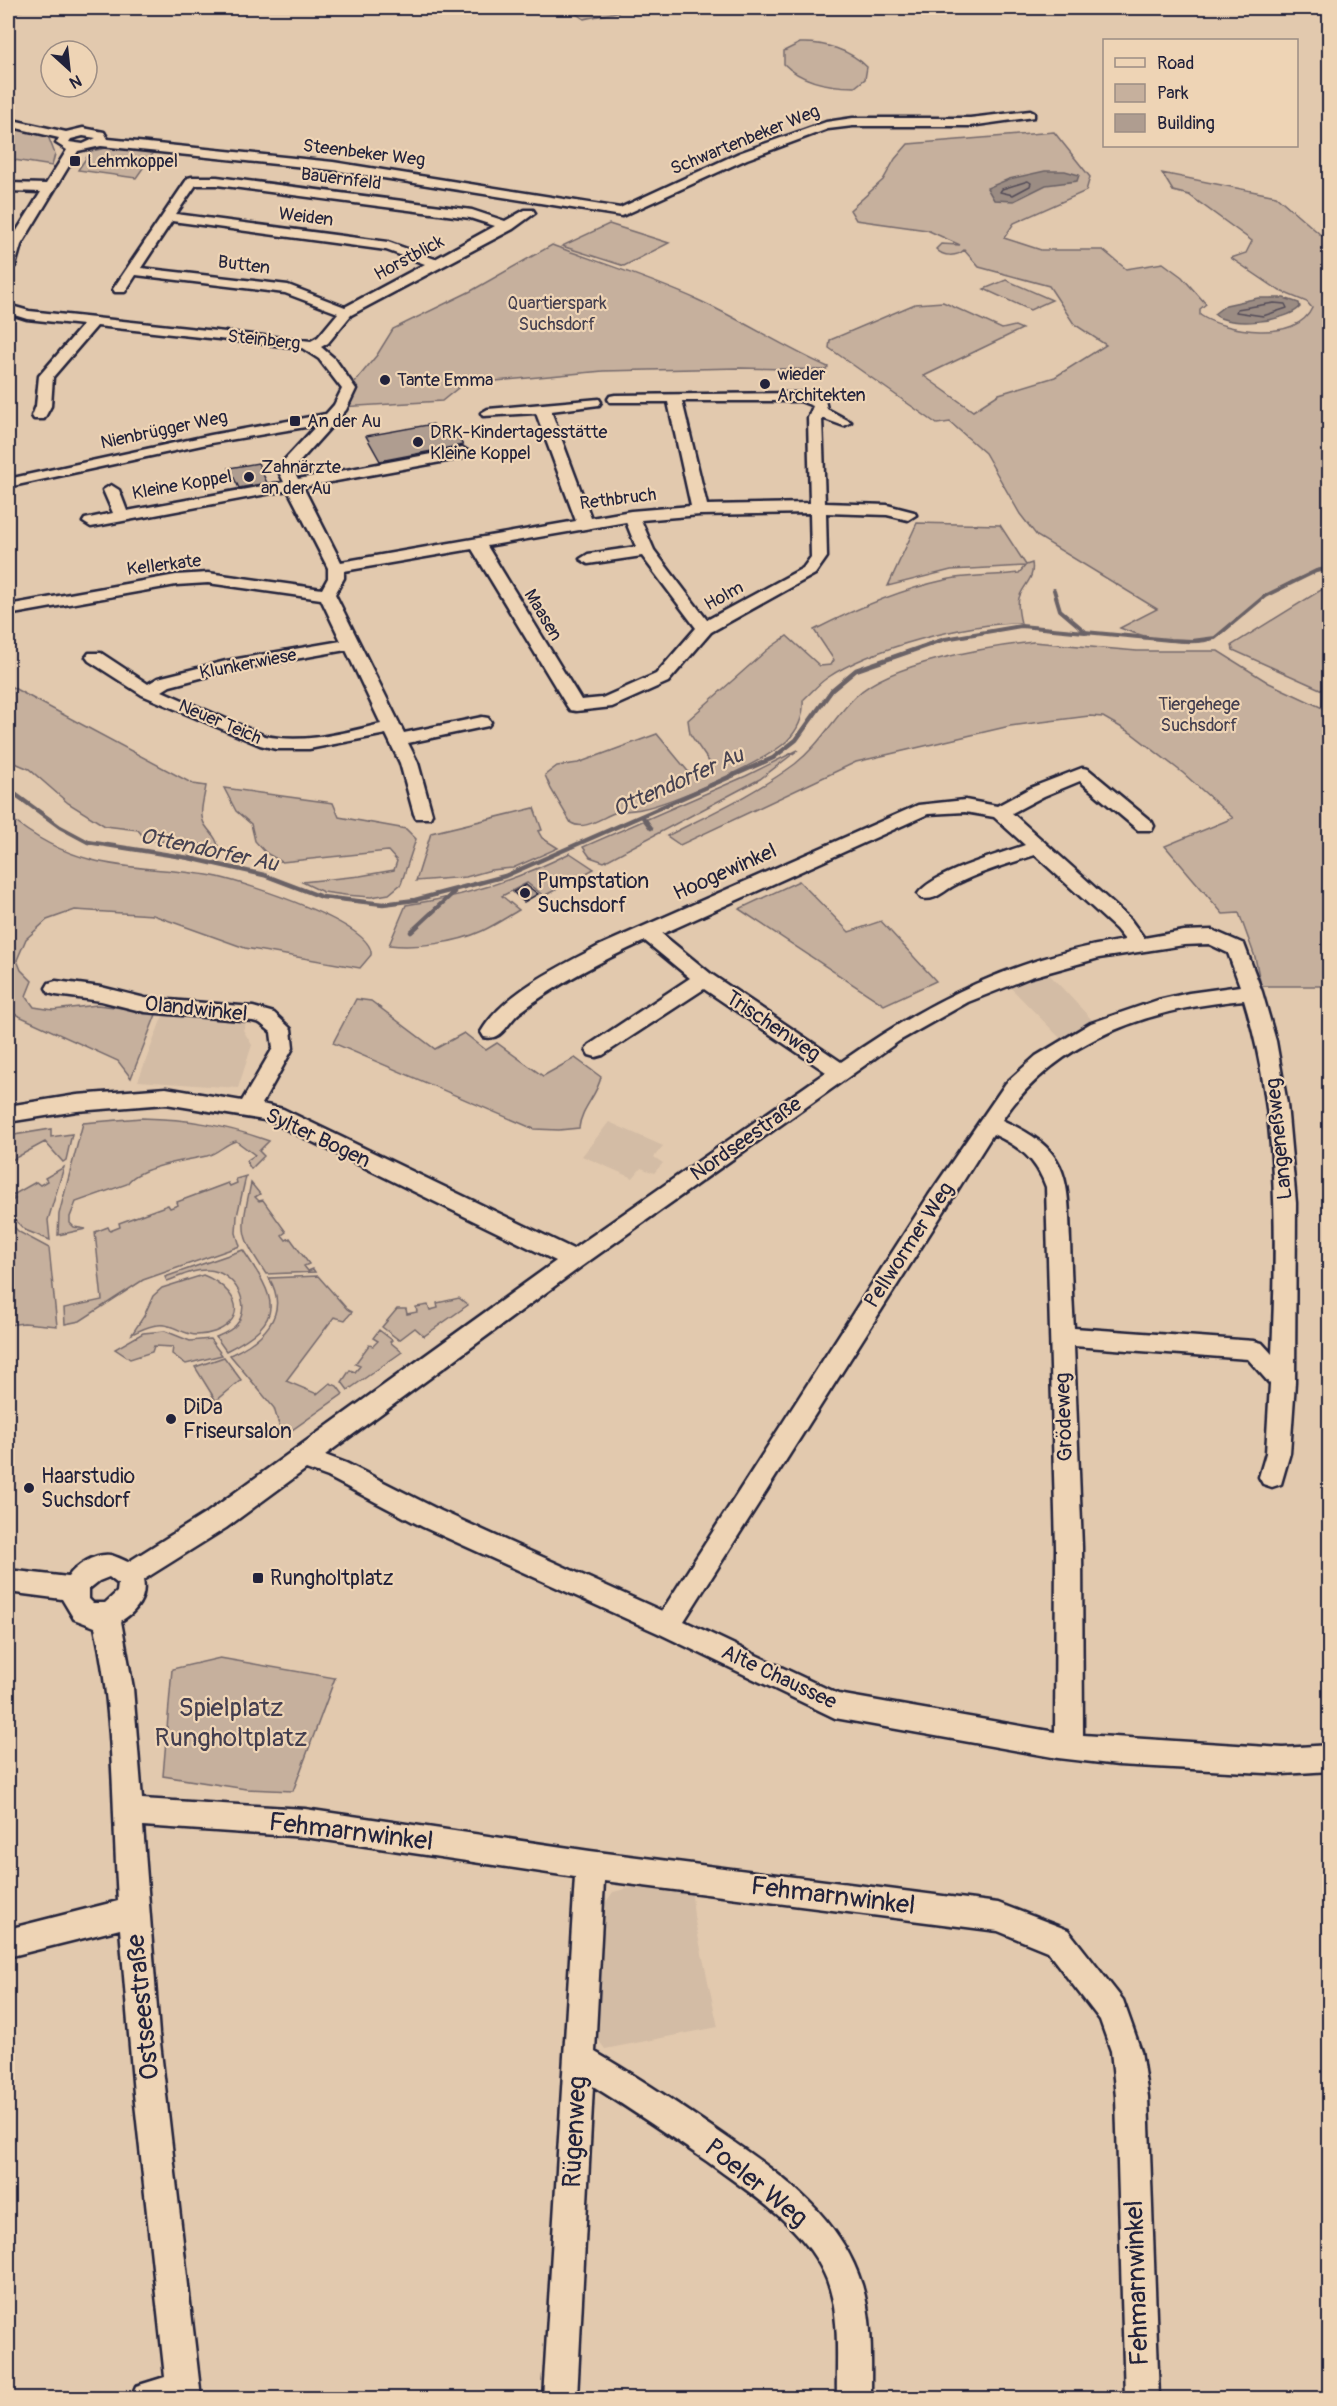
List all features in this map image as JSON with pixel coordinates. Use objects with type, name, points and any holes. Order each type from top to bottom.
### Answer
[{"type":"street","name":"Schwartenbeker Weg","points":[[622,212],[743,156],[826,126],[852,122],[970,122],[1030,115]]},
{"type":"street","name":"Steenbeker Weg","points":[[8,123],[66,136],[90,132],[100,135],[102,139],[99,142]]},
{"type":"street","points":[[8,266],[14,236],[50,188],[75,147],[62,143],[66,136]]},
{"type":"street","name":"Steenbeker Weg","points":[[75,147],[99,142],[344,168],[484,188],[622,212]]},
{"type":"street","name":"Bauernfeld","points":[[168,217],[192,181],[217,181],[472,214],[508,226]]},
{"type":"street","points":[[8,187],[50,188]]},
{"type":"street","name":"Horstblick","points":[[314,346],[323,340],[346,312],[529,213]]},
{"type":"street","points":[[120,290],[168,217]]},
{"type":"street","name":"Weiden","points":[[168,217],[388,246],[437,264]]},
{"type":"street","name":"Butten","points":[[133,271],[288,289],[346,312]]},
{"type":"street","name":"Steinberg","points":[[8,309],[27,315],[314,346],[348,389],[341,407],[328,418],[285,468],[336,568]]},
{"type":"street","points":[[39,416],[45,408],[43,382],[46,376],[93,322]]},
{"type":"street","points":[[615,399],[739,395],[801,397],[820,403],[819,411],[844,422]]},
{"type":"street","points":[[674,397],[700,510]]},
{"type":"street","points":[[488,413],[594,402]]},
{"type":"street","points":[[542,408],[585,523]]},
{"type":"street","name":"Holm","points":[[576,706],[606,703],[662,678],[705,628],[809,572],[819,557],[815,418],[819,411]]},
{"type":"street","name":"Nienbrügger Weg","points":[[8,483],[211,439],[328,418]]},
{"type":"street","name":"Kleine Koppel","points":[[91,522],[463,453]]},
{"type":"street","name":"Kleine Koppel","points":[[111,490],[122,516]]},
{"type":"street","name":"Rethbruch","points":[[336,568],[631,516],[700,510],[819,508],[887,510],[908,515]]},
{"type":"street","points":[[631,516],[646,551],[705,628]]},
{"type":"street","name":"Maasen","points":[[477,543],[576,706]]},
{"type":"street","points":[[588,559],[646,551]]},
{"type":"street","points":[[336,568],[336,578],[327,594],[416,782],[423,814]]},
{"type":"street","name":"Kellerkate","points":[[8,610],[176,580],[208,578],[327,594]]},
{"type":"street","name":"Klunkerwiese","points":[[148,691],[164,682],[226,666],[351,644]]},
{"type":"street","name":"Neuer Teich","points":[[95,657],[148,691],[274,744],[312,744],[395,734]]},
{"type":"street","points":[[395,734],[482,722]]},
{"type":"street","points":[[1138,944],[1123,924],[1000,812],[1037,792],[1082,773],[1145,826]]},
{"type":"street","name":"Hoogewinkel","points":[[491,1032],[510,1010],[564,973],[924,809],[965,806],[1000,812]]},
{"type":"street","points":[[928,894],[949,880],[1038,847]]},
{"type":"street","name":"Trischenweg","points":[[648,933],[704,979],[841,1072]]},
{"type":"street","name":"Nordseestraße","points":[[303,1458],[574,1260],[892,1036],[961,997],[1024,972],[1098,951],[1138,944],[1184,938],[1212,938],[1237,949]]},
{"type":"street","name":"Langeneßweg","points":[[1237,949],[1252,992],[1268,1052],[1278,1115],[1286,1204],[1288,1282],[1283,1382],[1278,1453],[1272,1477]]},
{"type":"street","name":"Trischenweg","points":[[596,1050],[704,979]]},
{"type":"street","name":"Olandwinkel","points":[[56,987],[101,994],[145,1005],[253,1014],[267,1018],[281,1029],[283,1048],[249,1108]]},
{"type":"street","name":"Pellwormer Weg","points":[[667,1625],[942,1193],[999,1106],[1020,1081],[1050,1057],[1085,1035],[1119,1019],[1168,1003],[1218,994],[1252,992]]},
{"type":"street","name":"Sylter Bogen","points":[[8,1114],[77,1103],[166,1096],[275,1114],[574,1260]]},
{"type":"street","name":"Grödeweg","points":[[989,1123],[1025,1140],[1040,1152],[1051,1167],[1057,1187],[1069,1547],[1069,1746]]},
{"type":"street","points":[[1061,1336],[1254,1350],[1284,1333]]},
{"type":"street","points":[[1254,1350],[1283,1382]]},
{"type":"street","points":[[129,1575],[216,1520],[303,1458]]},
{"type":"street","name":"Alte Chaussee","points":[[303,1458],[337,1470],[432,1519],[614,1604],[667,1625],[835,1706],[1069,1746],[1118,1752],[1283,1761],[1329,1758]]},
{"type":"street","points":[[109,1566],[120,1568],[129,1575],[132,1584],[131,1593],[126,1602],[117,1610],[106,1615],[93,1615],[80,1610],[75,1601],[76,1589],[82,1578],[95,1569],[109,1566]]},
{"type":"street","points":[[8,1581],[51,1584],[76,1589]]},
{"type":"street","name":"Ostseestraße","points":[[106,1615],[118,1661],[129,1812],[133,1911],[184,2394]]},
{"type":"street","name":"Fehmarnwinkel","points":[[129,1812],[305,1823],[590,1865],[998,1917],[1057,1940],[1112,2011],[1126,2051],[1132,2097],[1142,2398]]},
{"type":"street","name":"Rügenweg","points":[[560,2398],[590,1865]]},
{"type":"street","points":[[8,1943],[133,1911]]},
{"type":"street","name":"Poeler Weg","points":[[579,2060],[630,2089],[792,2204],[819,2234],[839,2269],[850,2304],[854,2346],[854,2398]]},
{"type":"street","points":[[148,2398],[184,2394]]},
{"type":"shaded area","points":[[1049,974],[1093,1021],[1061,1039],[1010,987]]},
{"type":"shaded area","points":[[163,1015],[247,1021],[243,1030],[252,1045],[238,1088],[138,1081]]},
{"type":"shaded area","points":[[609,1122],[663,1146],[654,1157],[663,1163],[654,1173],[641,1168],[633,1178],[582,1156]]},
{"type":"shaded area","points":[[637,1886],[692,1894],[694,1917],[718,2027],[605,2049],[596,2037],[604,1905],[613,1892]]},
{"type":"green space","points":[[567,8],[623,8],[627,10],[584,19]]},
{"type":"green space","points":[[800,43],[836,48],[853,56],[867,67],[865,79],[855,87],[846,87],[817,83],[800,76],[784,64],[784,51]]},
{"type":"green space","points":[[8,127],[48,136],[55,154],[52,166],[8,159]]},
{"type":"green space","points":[[1054,132],[1090,177],[1086,191],[1014,223],[1004,238],[1041,250],[1103,250],[1126,269],[1163,263],[1182,277],[1206,304],[1200,309],[1200,315],[1226,326],[1260,331],[1292,326],[1304,319],[1312,308],[1307,302],[1280,291],[1231,258],[1246,253],[1252,241],[1189,195],[1173,191],[1162,173],[1276,196],[1329,242],[1329,568],[1306,575],[1273,592],[1244,613],[1219,636],[1206,641],[1181,642],[1141,635],[1120,628],[1157,609],[1037,536],[1020,514],[985,453],[950,422],[937,424],[829,348],[830,340],[915,304],[943,302],[1002,329],[1015,326],[1022,329],[924,376],[973,411],[999,394],[1055,377],[1106,345],[1074,324],[1049,286],[979,267],[964,250],[954,255],[942,254],[936,249],[941,244],[960,245],[927,230],[856,220],[850,210],[883,180],[895,159],[908,144]]},
{"type":"green space","points":[[107,148],[155,151],[136,178],[78,170],[91,151]]},
{"type":"green space","points":[[609,224],[669,243],[624,266],[562,246]]},
{"type":"green space","name":"Quartierspark Suchsdorf","points":[[552,245],[680,292],[828,367],[826,370],[740,368],[603,371],[463,384],[442,401],[341,407],[349,389],[377,355],[393,329],[471,291]]},
{"type":"green space","points":[[1006,280],[1052,300],[1030,310],[984,289]]},
{"type":"green space","points":[[917,523],[1000,525],[1026,565],[1032,563],[1032,573],[1018,601],[1021,623],[947,632],[893,647],[868,657],[827,678],[803,700],[803,711],[798,727],[787,741],[759,760],[674,799],[641,809],[614,813],[587,825],[571,823],[545,775],[557,766],[578,763],[657,734],[691,775],[701,776],[710,773],[712,766],[690,734],[688,720],[767,650],[787,636],[820,666],[831,665],[834,660],[814,630],[861,608],[911,589],[954,578],[1019,573],[1025,566],[951,570],[888,586]]},
{"type":"green space","name":"Tiergehege Suchsdorf","points":[[1329,585],[1329,693],[1233,650],[1232,645]]},
{"type":"green space","name":"Tiergehege Suchsdorf","points":[[1033,642],[1137,651],[1218,651],[1269,683],[1329,711],[1329,986],[1261,986],[1255,957],[1239,913],[1223,914],[1165,846],[1233,818],[1183,773],[1131,733],[1103,717],[1089,716],[1010,726],[856,762],[680,845],[667,836],[749,794],[795,764],[812,748],[848,704],[871,684],[892,674],[940,658]]},
{"type":"green space","points":[[8,685],[193,784],[206,786],[202,806],[203,821],[218,846],[146,840],[138,830],[105,826],[68,803],[29,769],[8,760]]},
{"type":"green space","points":[[798,750],[760,779],[604,862],[590,857],[583,847],[746,776]]},
{"type":"green space","points":[[224,788],[333,803],[339,817],[406,829],[416,839],[401,884],[389,894],[371,897],[323,892],[302,882],[394,870],[397,861],[388,851],[282,862],[266,853],[255,841],[251,824],[236,811]]},
{"type":"green space","points":[[534,808],[542,830],[538,831],[542,838],[558,848],[513,868],[491,870],[466,877],[416,881],[431,833]]},
{"type":"green space","points":[[8,816],[47,842],[80,857],[108,864],[218,877],[279,896],[331,918],[353,931],[367,943],[371,955],[360,968],[245,948],[153,915],[75,910],[47,920],[26,939],[17,960],[21,970],[32,981],[26,996],[34,1007],[53,1010],[97,1005],[157,1012],[131,1078],[118,1061],[8,1011]]},
{"type":"green space","points":[[570,853],[594,869],[544,896],[527,883],[502,896],[519,910],[487,929],[460,939],[436,944],[389,945],[406,905],[490,886]]},
{"type":"green space","points":[[799,881],[849,932],[881,921],[936,981],[884,1005],[739,909]]},
{"type":"green space","points":[[356,999],[371,1001],[435,1049],[464,1033],[486,1050],[497,1043],[543,1076],[575,1058],[601,1077],[583,1114],[579,1128],[534,1129],[333,1043]]},
{"type":"green space","points":[[141,1118],[206,1124],[269,1141],[259,1151],[264,1156],[251,1169],[246,1161],[255,1155],[236,1141],[207,1156],[163,1165],[141,1173],[127,1184],[76,1202],[70,1223],[74,1227],[86,1229],[58,1235],[59,1214],[83,1123]]},
{"type":"green space","points":[[51,1129],[51,1137],[72,1134],[66,1160],[63,1162],[45,1142],[8,1162],[8,1136]]},
{"type":"green space","points":[[64,1167],[48,1220],[50,1240],[25,1230],[8,1213],[8,1203],[15,1199],[11,1196],[36,1182],[40,1185],[47,1181],[45,1178]]},
{"type":"green space","points":[[246,1176],[237,1216],[236,1233],[240,1246],[143,1280],[80,1321],[65,1324],[64,1308],[102,1300],[95,1232],[108,1227],[110,1231],[120,1227],[119,1223],[168,1205],[170,1208],[178,1205],[177,1202],[228,1183],[230,1186],[237,1183],[236,1179]]},
{"type":"green space","points":[[251,1183],[260,1194],[255,1197],[259,1201],[263,1200],[286,1232],[282,1235],[286,1240],[290,1238],[309,1264],[304,1266],[308,1271],[313,1269],[315,1272],[266,1274],[250,1249],[244,1231]]},
{"type":"green space","points":[[8,1221],[19,1232],[49,1248],[57,1326],[24,1323],[8,1325]]},
{"type":"green space","points":[[243,1250],[263,1282],[270,1307],[267,1318],[259,1329],[246,1340],[226,1351],[216,1337],[236,1325],[243,1308],[242,1299],[233,1282],[217,1272],[208,1270],[192,1272],[167,1281],[165,1277]]},
{"type":"green space","points":[[203,1275],[220,1284],[234,1302],[234,1317],[223,1328],[197,1335],[163,1325],[144,1328],[132,1334],[153,1296],[162,1288]]},
{"type":"green space","points":[[318,1276],[352,1312],[345,1320],[334,1317],[286,1381],[317,1394],[330,1383],[337,1386],[343,1394],[289,1432],[279,1425],[274,1408],[230,1355],[262,1334],[275,1315],[277,1304],[275,1291],[269,1278]]},
{"type":"green space","points":[[459,1298],[468,1305],[424,1336],[415,1328],[399,1340],[382,1327],[397,1309],[406,1309],[407,1314],[417,1312],[416,1307],[428,1305],[430,1310],[438,1308],[437,1303]]},
{"type":"green space","points":[[379,1330],[402,1352],[348,1390],[342,1382],[350,1370],[355,1372],[360,1366],[355,1364],[369,1345],[373,1346],[378,1341],[373,1338]]},
{"type":"green space","points":[[165,1331],[190,1341],[210,1339],[222,1355],[186,1364],[172,1354],[173,1347],[154,1346],[152,1352],[130,1359],[115,1349],[143,1333]]},
{"type":"green space","points":[[224,1357],[241,1380],[216,1401],[195,1367]]},
{"type":"green space","name":"Spielplatz Rungholtplatz","points":[[220,1658],[335,1678],[293,1791],[246,1789],[163,1776],[172,1669]]},
{"type":"water","points":[[1045,171],[1065,171],[1079,175],[1077,181],[1046,185],[1014,201],[994,200],[987,188],[1009,179]]},
{"type":"water","points":[[1258,298],[1284,298],[1299,303],[1300,307],[1283,316],[1257,321],[1232,321],[1214,314],[1226,305]]},
{"type":"building","name":"DRK-Kindertagesstätte Kleine Koppel","points":[[433,424],[439,435],[454,432],[463,445],[380,461],[366,436]]},
{"type":"building","name":"Zahnärzte an der Au","points":[[258,463],[267,483],[239,488],[229,468]]},
{"type":"building","name":"Pumpstation Suchsdorf","points":[[526,885],[538,894],[524,902],[513,892]]},
{"type":"waterway","name":"Ottendorfer Au","points":[[8,11],[39,8]]},
{"type":"waterway","name":"Ottendorfer Au","points":[[1086,632],[1170,640],[1192,641],[1215,638],[1265,596],[1316,571],[1330,568]]},
{"type":"waterway","points":[[1054,590],[1060,610],[1086,632]]},
{"type":"waterway","name":"Ottendorfer Au","points":[[927,645],[945,639],[1021,626],[1086,632]]},
{"type":"waterway","name":"Ottendorfer Au","points":[[8,789],[60,827],[88,842],[189,858],[264,875],[322,897],[383,904],[415,900],[505,876],[773,758],[796,740],[832,690],[856,670],[931,644]]},
{"type":"waterway","points":[[642,816],[651,828]]},
{"type":"waterway","points":[[411,932],[454,892]]},
{"type":"place","name":"Lehmkoppel","points":[[75,161]]},
{"type":"place","name":"Tante Emma","points":[[385,380]]},
{"type":"place","name":"wieder Architekten","points":[[765,384]]},
{"type":"place","name":"An der Au","points":[[295,421]]},
{"type":"place","name":"DRK-Kindertagesstätte Kleine Koppel","points":[[418,442]]},
{"type":"place","name":"Zahnärzte an der Au","points":[[249,477]]},
{"type":"place","name":"Pumpstation Suchsdorf","points":[[525,893]]},
{"type":"place","name":"DiDa Friseursalon","points":[[171,1419]]},
{"type":"place","name":"Haarstudio Suchsdorf","points":[[29,1488]]},
{"type":"place","name":"Rungholtplatz","points":[[258,1578]]}]
